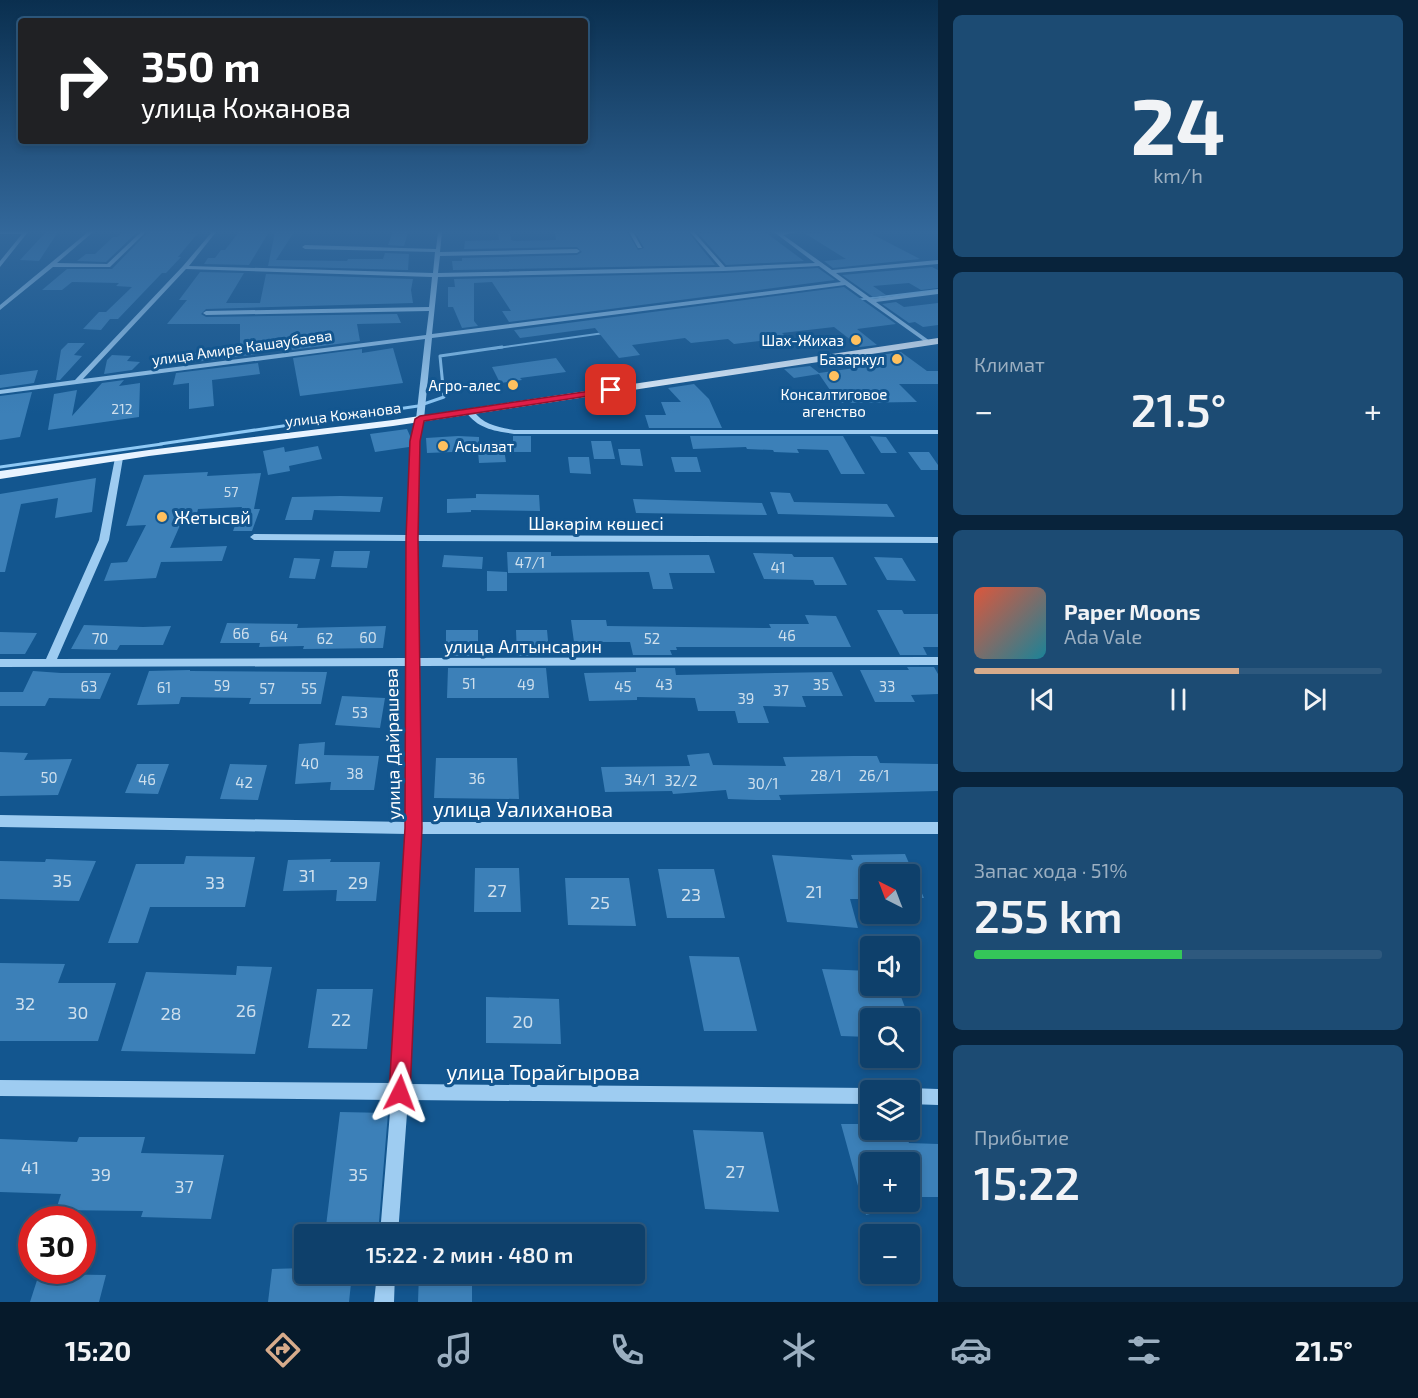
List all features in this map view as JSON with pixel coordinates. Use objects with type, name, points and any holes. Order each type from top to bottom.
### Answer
[{"type":"main road","name":"улица Кожанова","points":[[0,476],[118,458],[470,412],[933,341]]},
{"type":"street","points":[[0,308],[19,293]]},
{"type":"street","points":[[76,383],[161,293]]},
{"type":"street","name":"улица Дайрашева","points":[[390,1224],[400,1093],[414,828],[412,538],[415,441],[420,419],[433,293]]},
{"type":"street","name":"улица Амире Кашаубаева","points":[[0,392],[768,293]]},
{"type":"street","points":[[858,293],[933,341]]},
{"type":"street","points":[[870,302],[933,293]]},
{"type":"street","points":[[206,313],[432,309]]},
{"type":"street","points":[[470,412],[474,421],[514,432],[938,432]]},
{"type":"street","points":[[49,663],[104,540],[118,458]]},
{"type":"street","name":"Шәкәрім көшесі","points":[[255,537],[938,540]]},
{"type":"street","name":"улица Алтынсарин","points":[[0,663],[938,661]]},
{"type":"street","name":"улица Уалиханова","points":[[0,821],[414,828],[938,828]]},
{"type":"street","name":"улица Торайгырова","points":[[0,1088],[860,1096]]},
{"type":"street","points":[[920,1096],[938,1097]]},
{"type":"street","points":[[384,1302],[385,1284]]},
{"type":"building","points":[[126,293],[143,293],[118,319],[110,319],[101,330],[83,329],[99,312],[106,312]]},
{"type":"building","points":[[184,293],[232,293],[226,303],[260,303],[262,293],[411,293],[413,303],[206,309],[201,314],[206,317],[397,314],[401,323],[357,324],[360,341],[292,350],[291,347],[260,350],[257,354],[179,364],[182,354],[222,351],[222,349],[240,347],[240,324],[167,324],[187,300],[179,300]]},
{"type":"building","points":[[448,293],[474,293],[474,321],[478,326],[462,328],[453,307],[448,307]]},
{"type":"building","points":[[499,293],[736,293],[509,322],[502,311],[511,311]]},
{"type":"building","points":[[800,293],[852,293],[896,324],[857,329],[877,345],[860,347],[834,327],[782,333],[787,338],[734,344],[728,339],[691,343],[685,338],[632,345],[640,355],[619,358],[595,328],[520,338],[514,330]]},
{"type":"building","points":[[867,293],[883,293],[886,295],[873,297]]},
{"type":"building","points":[[896,302],[904,307],[938,303],[938,325],[923,327],[915,322],[909,323],[882,304]]},
{"type":"building","points":[[68,343],[85,343],[74,355],[82,356],[60,380],[56,380],[61,350]]},
{"type":"building","points":[[393,348],[403,383],[300,396],[293,358],[362,349],[362,353]]},
{"type":"building","points":[[901,352],[927,371],[938,371],[938,384],[899,384],[917,402],[839,403],[819,374],[794,378],[784,369],[810,366],[819,373],[855,368],[846,360]]},
{"type":"building","points":[[112,355],[131,356],[127,361],[140,362],[132,370],[104,374],[107,360]]},
{"type":"building","points":[[556,358],[566,372],[500,383],[492,367]]},
{"type":"building","points":[[258,363],[260,374],[212,380],[214,406],[189,409],[189,383],[173,385],[176,373]]},
{"type":"building","points":[[38,370],[34,383],[0,388],[0,375]]},
{"type":"building","points":[[124,380],[119,386],[140,383],[139,417],[48,430],[54,394],[77,390],[72,416],[102,383]]},
{"type":"building","points":[[694,384],[709,399],[722,428],[649,428],[645,415],[666,415],[661,402],[681,402],[668,388]]},
{"type":"building","points":[[32,392],[20,437],[0,440],[0,396]]},
{"type":"building","points":[[407,429],[410,436],[409,447],[375,452],[370,434]]},
{"type":"building","points":[[513,436],[531,436],[531,452],[513,452]]},
{"type":"building","points":[[690,436],[843,436],[865,474],[841,474],[828,450],[797,449],[799,453],[747,449],[746,447],[693,449]]},
{"type":"building","points":[[870,436],[886,437],[897,453],[881,453]]},
{"type":"building","points":[[479,437],[479,450],[504,449],[506,462],[479,463],[478,451],[427,453],[426,438]]},
{"type":"building","points":[[591,441],[611,441],[615,459],[594,459]]},
{"type":"building","points":[[318,446],[322,459],[289,466],[290,471],[268,475],[263,451],[284,447],[285,452]]},
{"type":"building","points":[[618,449],[640,449],[643,466],[621,465]]},
{"type":"building","points":[[908,452],[929,452],[938,465],[938,470],[921,470]]},
{"type":"building","points":[[568,457],[589,457],[591,474],[570,473]]},
{"type":"building","points":[[671,457],[697,457],[701,472],[675,472]]},
{"type":"building","points":[[208,472],[207,476],[261,473],[254,509],[260,509],[252,531],[233,531],[242,507],[198,509],[195,522],[181,523],[170,548],[227,546],[222,561],[161,562],[156,578],[104,581],[111,563],[127,562],[146,525],[126,526],[144,475]]},
{"type":"building","points":[[96,478],[92,512],[55,518],[58,498],[21,504],[5,572],[0,572],[0,494]]},
{"type":"building","points":[[770,492],[790,493],[794,502],[887,504],[895,517],[778,514]]},
{"type":"building","points":[[476,494],[539,495],[540,511],[471,510],[471,512],[447,513],[447,499],[476,498]]},
{"type":"building","points":[[292,497],[383,497],[380,512],[314,510],[312,520],[285,520]]},
{"type":"building","points":[[633,499],[762,503],[767,515],[636,513]]},
{"type":"building","points":[[334,551],[370,551],[367,568],[331,567]]},
{"type":"building","points":[[507,552],[551,552],[551,556],[709,555],[715,573],[669,573],[673,589],[653,589],[649,572],[508,573]]},
{"type":"building","points":[[753,553],[792,554],[794,557],[833,557],[847,585],[815,585],[813,580],[764,579]]},
{"type":"building","points":[[444,555],[483,557],[482,569],[442,567]]},
{"type":"building","points":[[874,557],[902,558],[916,581],[887,580]]},
{"type":"building","points":[[294,558],[320,559],[315,579],[289,578]]},
{"type":"building","points":[[487,571],[507,572],[507,591],[487,591]]},
{"type":"building","points":[[877,610],[902,610],[904,614],[938,614],[938,647],[923,647],[927,655],[900,655]]},
{"type":"building","points":[[805,615],[836,616],[851,647],[676,647],[677,650],[670,650],[672,655],[633,655],[630,642],[574,642],[571,620],[606,620],[607,626],[771,628],[769,624],[809,624]]},
{"type":"building","points":[[227,623],[298,624],[297,628],[386,626],[383,648],[303,649],[304,646],[259,647],[260,643],[220,643]]},
{"type":"building","points":[[84,625],[171,626],[163,645],[120,645],[117,650],[71,649]]},
{"type":"building","points":[[446,630],[478,630],[478,656],[448,656]]},
{"type":"building","points":[[516,630],[547,630],[549,651],[545,651],[545,656],[517,656]]},
{"type":"building","points":[[0,632],[37,633],[25,654],[0,654]]},
{"type":"building","points":[[907,667],[934,667],[938,674],[938,694],[911,695],[915,702],[875,702],[860,670],[909,670]]},
{"type":"building","points":[[448,668],[546,668],[549,698],[447,698]]},
{"type":"building","points":[[636,668],[675,668],[676,675],[832,672],[843,696],[802,696],[806,707],[763,706],[769,723],[738,723],[735,711],[698,711],[695,698],[637,697],[637,700],[589,701],[584,673],[636,672]]},
{"type":"building","points":[[33,671],[111,673],[100,699],[49,698],[45,706],[0,706],[0,692],[23,692]]},
{"type":"building","points":[[149,671],[327,672],[321,704],[249,704],[251,698],[181,697],[179,704],[137,705]]},
{"type":"building","points":[[342,696],[385,698],[380,728],[335,725]]},
{"type":"building","points":[[325,742],[324,755],[379,756],[374,790],[330,790],[331,782],[295,784],[299,744]]},
{"type":"building","points":[[0,752],[28,753],[24,760],[72,759],[58,795],[0,796]]},
{"type":"building","points":[[709,753],[713,765],[786,766],[783,757],[853,756],[877,756],[880,763],[938,764],[938,791],[779,795],[781,800],[728,799],[726,790],[673,794],[672,791],[605,792],[601,767],[690,766],[687,755]]},
{"type":"building","points":[[436,758],[517,758],[519,799],[434,798]]},
{"type":"building","points":[[137,764],[169,764],[158,794],[125,793]]},
{"type":"building","points":[[230,764],[267,765],[258,800],[220,799]]},
{"type":"building","points":[[905,854],[909,864],[860,864],[860,899],[850,899],[858,928],[787,922],[772,855],[853,860],[851,855]]},
{"type":"building","points":[[186,856],[255,857],[245,907],[150,907],[138,943],[108,943],[136,864],[184,864]]},
{"type":"building","points":[[46,859],[96,861],[79,901],[0,899],[0,861],[45,862]]},
{"type":"building","points":[[331,859],[330,862],[380,862],[376,901],[336,901],[337,890],[283,891],[288,860]]},
{"type":"building","points":[[475,868],[519,868],[521,912],[474,912]]},
{"type":"building","points":[[658,869],[714,869],[725,918],[667,918]]},
{"type":"building","points":[[565,878],[629,878],[636,926],[568,925]]},
{"type":"building","points":[[689,956],[739,957],[757,1031],[704,1031]]},
{"type":"building","points":[[0,963],[65,964],[58,983],[116,983],[98,1041],[0,1041]]},
{"type":"building","points":[[237,966],[272,967],[255,1054],[121,1051],[146,972],[236,975]]},
{"type":"building","points":[[822,969],[860,971],[860,996],[901,996],[905,1008],[860,1008],[860,1037],[841,1036]]},
{"type":"building","points":[[317,989],[373,989],[367,1049],[308,1048]]},
{"type":"building","points":[[486,997],[559,999],[561,1044],[486,1043]]},
{"type":"building","points":[[340,1112],[388,1113],[379,1224],[326,1224]]},
{"type":"building","points":[[841,1124],[860,1124],[860,1140],[908,1140],[909,1143],[938,1144],[938,1197],[920,1197],[920,1152],[860,1152],[860,1193]]},
{"type":"building","points":[[693,1130],[763,1132],[779,1212],[705,1209]]},
{"type":"building","points":[[79,1137],[145,1137],[141,1153],[224,1155],[211,1219],[141,1217],[143,1211],[96,1210],[96,1206],[57,1206],[61,1194],[0,1192],[0,1139],[77,1142]]},
{"type":"building","points":[[294,1268],[294,1284],[351,1284],[349,1302],[268,1302],[272,1269]]},
{"type":"building","points":[[96,1275],[106,1275],[99,1302],[30,1302],[36,1284],[96,1284]]},
{"type":"building","points":[[419,1284],[472,1284],[472,1302],[418,1302]]},
{"type":"waterway","points":[[856,300],[915,293]]},
{"type":"waterway","points":[[491,349],[604,333]]},
{"type":"waterway","points":[[160,444],[418,406],[444,397],[440,356],[502,347]]},
{"type":"waterway","points":[[0,467],[162,444]]},
{"type":"place","name":"Шах-Жихаз","points":[[856,340]]},
{"type":"place","name":"Базаркул","points":[[897,359]]},
{"type":"place","name":"Консалтиговое агенство","points":[[834,376]]},
{"type":"place","name":"Агро-алес","points":[[513,385]]},
{"type":"place","name":"Асылзат","points":[[443,446]]},
{"type":"place","name":"Жетысвй","points":[[162,517]]},
{"type":"route","points":[[400,1093],[414,828],[412,538],[415,441],[420,419],[611,390]]}]
